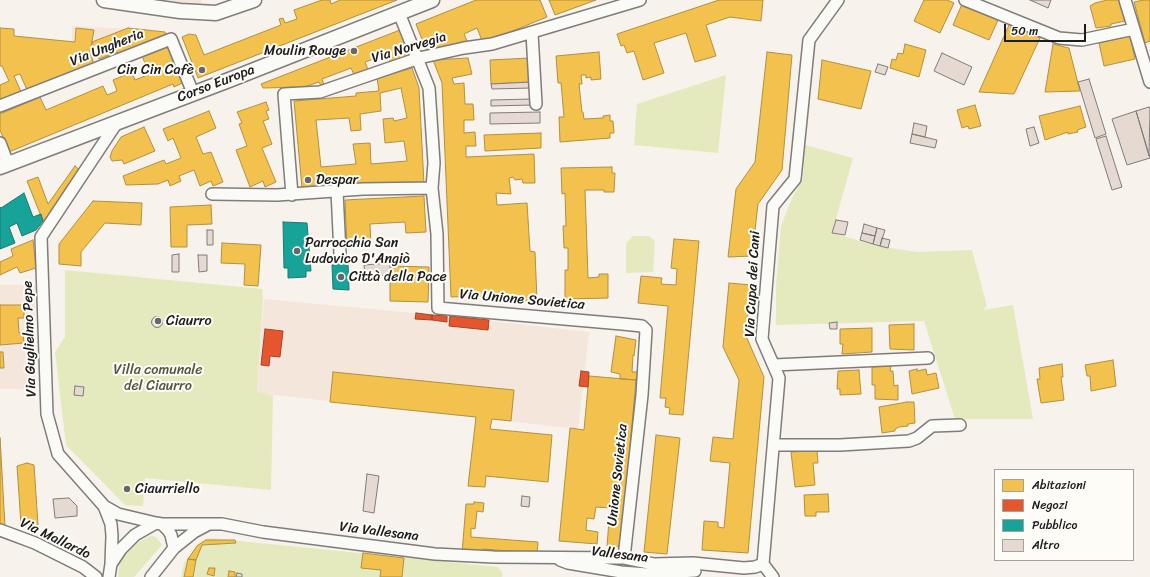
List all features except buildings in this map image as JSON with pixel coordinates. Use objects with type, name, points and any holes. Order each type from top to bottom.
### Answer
[{"type":"main road","points":[[104,0],[180,11],[216,13],[254,0]]},
{"type":"main road","name":"Corso Europa","points":[[4,165],[432,0]]},
{"type":"street","name":"Via Norvegia","points":[[292,195],[284,94],[320,92],[419,58],[464,48],[492,44],[640,0]]},
{"type":"street","name":"Via Cupa dei Cani","points":[[763,564],[779,378],[762,339],[773,206],[795,179],[810,40],[838,0]]},
{"type":"street","points":[[964,0],[1060,38],[1082,40],[1134,29]]},
{"type":"street","points":[[1125,0],[1150,82]]},
{"type":"street","name":"Via Unione Sovietica","points":[[399,13],[419,58],[429,88],[434,163],[432,188],[437,234],[438,308],[642,326],[646,330],[642,395]]},
{"type":"street","points":[[532,33],[536,104]]},
{"type":"street","name":"Via Ungheria","points":[[0,106],[171,39],[193,93]]},
{"type":"street","name":"Via Guglielmo Pepe","points":[[118,121],[41,237],[47,414],[58,454],[104,506],[118,514],[159,524]]},
{"type":"street","points":[[0,143],[4,165]]},
{"type":"street","points":[[212,194],[292,195],[337,191],[432,188]]},
{"type":"street","points":[[337,191],[340,254]]},
{"type":"street","points":[[774,365],[928,358]]},
{"type":"street","name":"Unione Sovietica","points":[[624,558],[642,395]]},
{"type":"street","points":[[774,445],[840,445],[909,441],[917,438],[932,426],[960,425]]},
{"type":"street","points":[[104,506],[111,524],[112,536],[109,577]]},
{"type":"street","points":[[151,577],[174,548],[194,532],[209,523]]},
{"type":"street","points":[[111,564],[121,549],[135,535],[159,524],[171,535],[174,548]]},
{"type":"street","name":"Via Vallesana","points":[[159,524],[222,524],[271,533],[435,554],[494,557],[547,556]]},
{"type":"street","name":"Via Mallardo","points":[[0,530],[35,543],[83,567],[96,577]]},
{"type":"street","name":"Vallesana","points":[[547,556],[624,558]]},
{"type":"street","name":"Vallesana","points":[[547,556],[568,563],[647,574],[700,571],[748,575],[763,564]]},
{"type":"street","points":[[624,558],[654,564],[693,563],[744,568],[756,567],[763,564],[773,577]]},
{"type":"shaded area","points":[[149,0],[201,0],[201,6]]},
{"type":"shaded area","points":[[72,26],[133,29],[140,47],[81,77],[72,53]]},
{"type":"shaded area","points":[[0,285],[35,285],[34,389],[0,389]]},
{"type":"shaded area","points":[[264,299],[447,316],[589,332],[578,429],[257,393]]},
{"type":"green space","points":[[726,75],[718,153],[634,145],[637,104]]},
{"type":"green space","points":[[805,145],[853,158],[832,233],[878,246],[917,252],[972,250],[987,306],[983,310],[1013,305],[1033,419],[955,419],[924,321],[776,325],[776,285],[781,226],[792,198],[803,179]]},
{"type":"green space","points":[[633,236],[649,236],[655,241],[653,272],[626,273],[626,243]]},
{"type":"green space","name":"Villa comunale del Ciaurro","points":[[65,270],[262,289],[263,299],[257,392],[273,395],[271,490],[145,478],[143,506],[125,505],[66,445],[55,352],[65,337]]},
{"type":"green space","points":[[150,536],[156,537],[162,545],[134,577],[118,577],[119,564],[126,554],[139,542]]},
{"type":"green space","points":[[210,538],[498,567],[503,573],[502,577],[181,577],[184,563],[200,542]]},
{"type":"place","name":"Moulin Rouge","points":[[354,51]]},
{"type":"place","name":"Cin Cin Cafè","points":[[202,70]]},
{"type":"place","name":"Despar","points":[[308,180]]},
{"type":"place","name":"Parrocchia San Ludovico D'Angiò","points":[[297,251]]},
{"type":"place","name":"Città della Pace","points":[[341,277]]},
{"type":"place","name":"Ciaurro","points":[[158,321]]},
{"type":"place","name":"Ciaurriello","points":[[127,489]]}]
